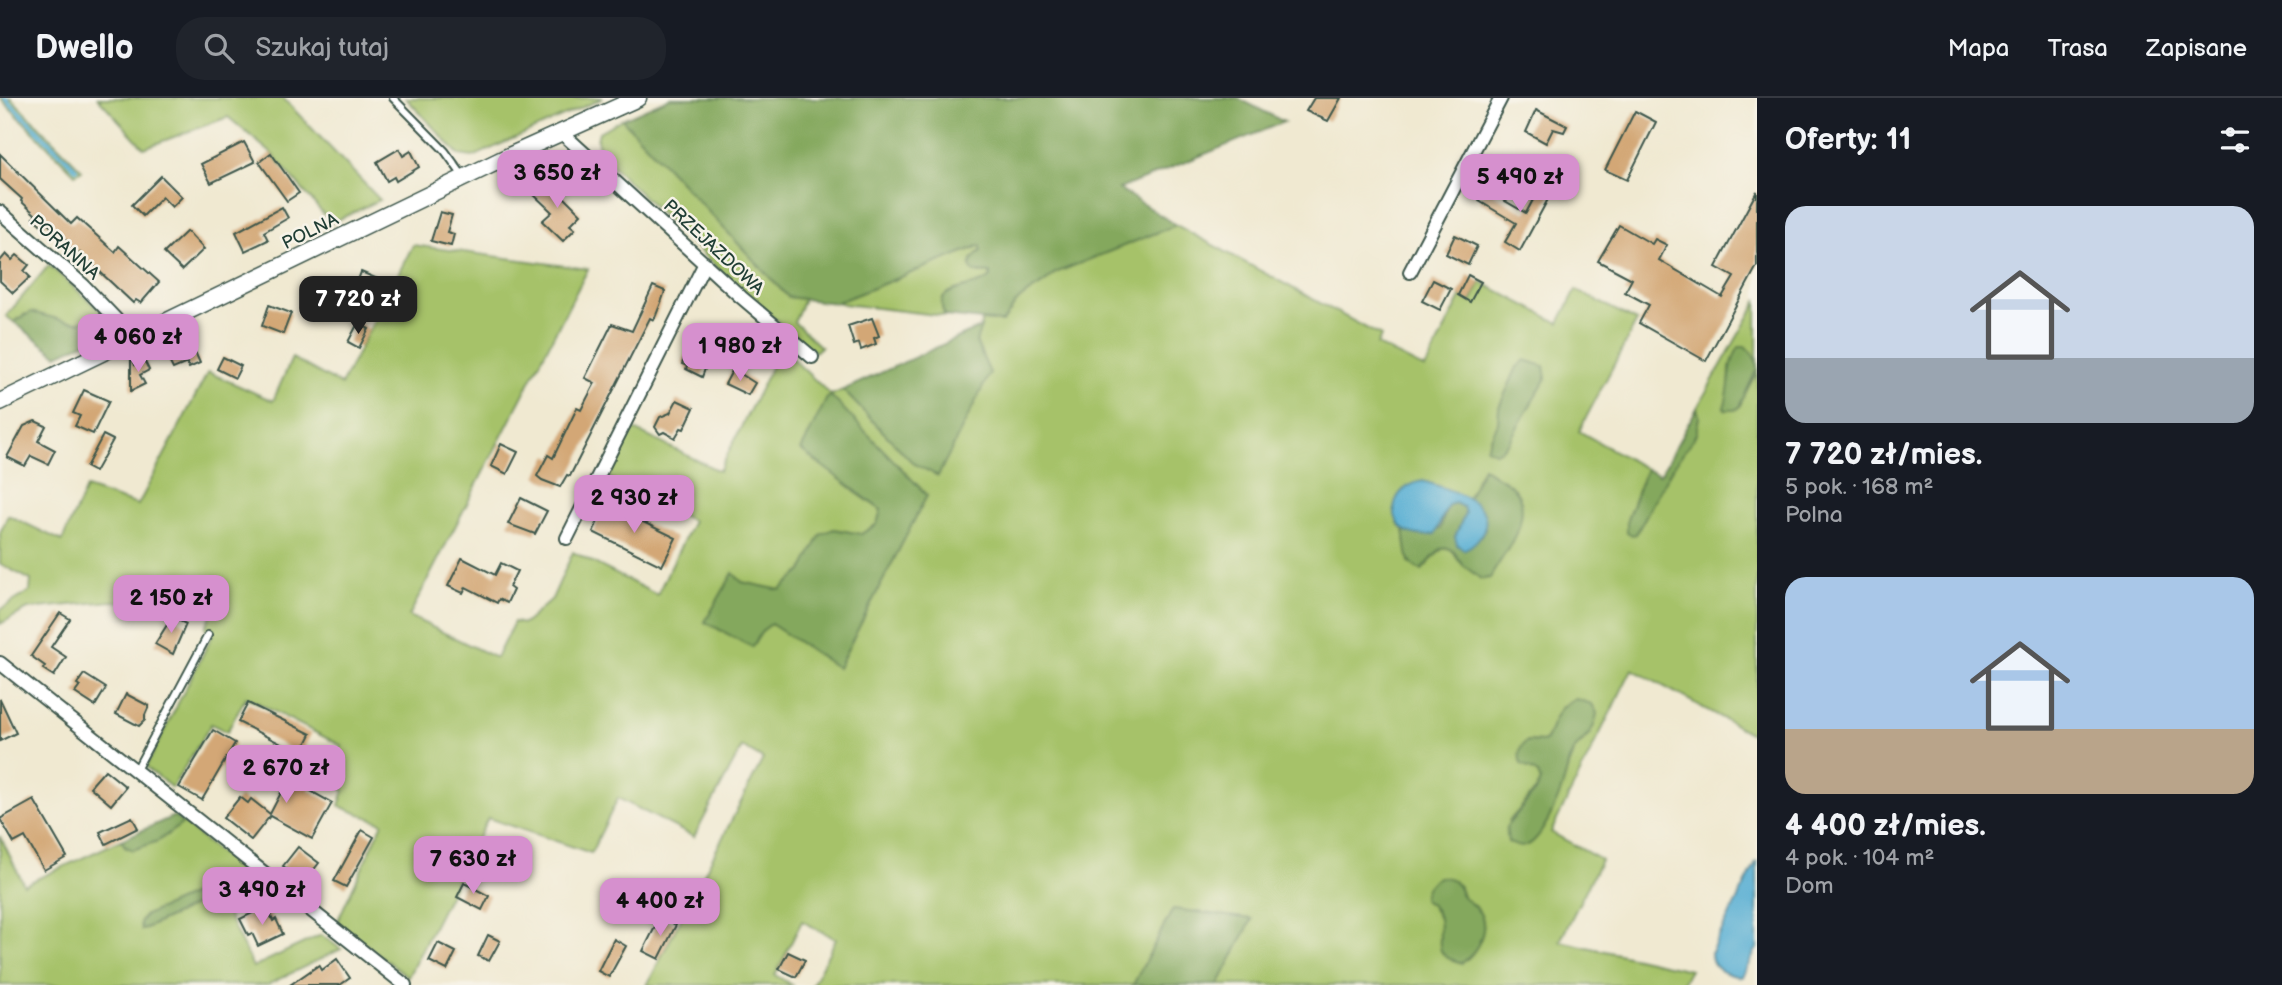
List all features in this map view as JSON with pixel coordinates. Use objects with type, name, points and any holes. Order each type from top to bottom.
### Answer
[{"type":"street","name":"POLNA","points":[[0,402],[464,177],[638,98]]},
{"type":"street","points":[[1410,272],[1501,98]]},
{"type":"street","name":"PRZEJAZDOWA","points":[[562,133],[741,297],[811,357]]},
{"type":"street","name":"PORANNA","points":[[0,212],[83,285],[127,331],[132,340]]},
{"type":"street","points":[[567,538],[705,262]]},
{"type":"street","points":[[0,663],[405,985]]},
{"type":"lane","points":[[393,98],[445,151],[464,177]]},
{"type":"lane","points":[[136,770],[208,635]]},
{"type":"green space","points":[[0,98],[11,98],[82,170],[75,174]]},
{"type":"green space","points":[[98,98],[283,98],[380,200],[331,223],[271,153],[228,117],[144,148]]},
{"type":"green space","points":[[406,98],[603,98],[473,157],[459,155]]},
{"type":"green space","points":[[670,98],[1238,98],[1284,122],[1119,189],[1176,225],[1055,273],[1021,298],[1002,322],[945,316],[942,305],[943,298],[948,293],[984,282],[991,277],[990,273],[974,272],[970,267],[972,259],[981,251],[981,245],[835,303],[788,297],[622,119]]},
{"type":"green space","points":[[622,119],[788,297],[804,299],[794,322],[821,347],[815,352],[742,292],[601,155],[597,140],[599,132]]},
{"type":"green space","points":[[1176,225],[1381,336],[1377,345],[1425,369],[1461,297],[1471,302],[1481,282],[1559,323],[1576,290],[1637,321],[1579,431],[1646,469],[1627,520],[1636,534],[1671,470],[1696,434],[1699,416],[1697,408],[1757,302],[1757,737],[1632,669],[1551,832],[1601,860],[1560,941],[1690,970],[1681,985],[1218,985],[1252,919],[1173,909],[1133,985],[812,985],[836,939],[802,921],[775,975],[792,985],[647,985],[763,759],[742,747],[694,837],[618,798],[591,853],[488,818],[408,977],[337,922],[383,823],[339,806],[344,790],[324,781],[342,746],[246,697],[227,732],[211,724],[172,788],[146,767],[213,634],[205,628],[214,609],[112,601],[28,609],[0,624],[0,610],[30,591],[31,580],[0,564],[0,533],[8,515],[62,541],[86,488],[138,505],[208,372],[273,401],[292,358],[341,385],[413,245],[588,269],[409,616],[496,658],[514,622],[524,624],[552,599],[573,552],[657,595],[693,521],[606,476],[631,428],[719,471],[781,348],[831,395],[843,390],[914,464],[989,373],[976,341],[982,320],[1002,322],[1021,298],[1055,273]],"holes":[[[1730,367],[1755,376],[1742,401],[1724,407],[1729,394]],[[1483,467],[1510,485],[1520,524],[1516,536],[1489,578],[1481,579],[1458,560],[1449,548],[1442,549],[1422,570],[1409,563],[1404,530],[1398,524],[1397,499],[1414,484],[1422,482],[1467,499]],[[855,492],[927,496],[838,667],[771,624],[755,641],[705,622],[733,574],[741,582],[780,590],[802,571],[822,534],[834,529],[861,534],[877,524],[881,510]],[[1559,710],[1591,734],[1574,750],[1556,802],[1544,827],[1509,821],[1541,781],[1534,771],[1528,741],[1546,740]],[[1458,884],[1463,895],[1440,938],[1440,920],[1429,902]]]},
{"type":"green space","points":[[982,245],[981,251],[976,254],[979,273],[990,273],[991,277],[980,284],[954,290],[943,297],[945,316],[835,303]]},
{"type":"green space","points":[[49,265],[106,316],[77,322],[25,314],[14,322],[6,316]]},
{"type":"green space","points":[[31,312],[68,321],[87,322],[106,316],[112,321],[110,331],[57,355],[14,322]]},
{"type":"green space","points":[[981,327],[976,342],[990,373],[938,476],[914,464],[843,390]]},
{"type":"green space","points":[[1739,347],[1745,347],[1751,352],[1757,369],[1739,407],[1726,410],[1724,407],[1731,369]]},
{"type":"green space","points":[[1525,360],[1544,366],[1546,378],[1509,442],[1500,451],[1494,452],[1486,448],[1498,423],[1499,407],[1517,367]]},
{"type":"green space","points":[[831,396],[927,495],[838,668],[771,624],[763,630],[752,647],[705,622],[733,573],[742,582],[780,590],[802,571],[821,534],[834,529],[861,534],[877,524],[881,510],[801,450],[827,398]]},
{"type":"green space","points":[[1697,408],[1699,416],[1696,434],[1671,470],[1636,534],[1632,535],[1627,532],[1627,520],[1646,469],[1660,475]]},
{"type":"green space","points":[[1483,467],[1510,485],[1519,495],[1522,507],[1516,532],[1490,578],[1481,579],[1463,565],[1449,548],[1441,549],[1421,570],[1416,568],[1407,554],[1404,530],[1418,535],[1440,529],[1448,505],[1455,503],[1463,507],[1465,513],[1455,537],[1480,537],[1485,529],[1485,520],[1467,499]]},
{"type":"green space","points":[[1576,699],[1592,704],[1597,713],[1593,728],[1573,751],[1556,802],[1540,833],[1525,846],[1520,847],[1508,842],[1506,827],[1541,781],[1538,774],[1521,764],[1521,748],[1528,741],[1546,740],[1560,709]]},
{"type":"green space","points":[[174,816],[183,823],[158,841],[133,850],[126,847],[121,840]]},
{"type":"green space","points":[[183,823],[243,872],[144,916],[142,930],[218,895],[253,967],[321,935],[341,949],[267,985],[0,985],[0,836],[24,885],[121,840],[126,848],[158,841]]},
{"type":"green space","points":[[243,872],[252,879],[141,930],[140,923],[144,916]]},
{"type":"green space","points":[[1438,877],[1454,881],[1462,895],[1480,912],[1483,922],[1479,942],[1472,954],[1462,963],[1445,956],[1441,951],[1437,913],[1423,900],[1427,886]]},
{"type":"green space","points":[[1173,909],[1252,919],[1218,985],[1133,985]]},
{"type":"water","points":[[1423,481],[1467,498],[1483,512],[1485,524],[1480,537],[1464,550],[1457,545],[1455,537],[1465,513],[1463,507],[1455,503],[1448,505],[1435,534],[1419,535],[1407,531],[1399,524],[1395,515],[1395,504],[1399,494],[1409,486]]},
{"type":"water","points":[[1757,861],[1757,948],[1742,977],[1725,973],[1716,967],[1711,952]]},
{"type":"building","points":[[1314,98],[1341,98],[1328,121],[1306,111]]},
{"type":"building","points":[[1536,110],[1567,126],[1564,132],[1553,129],[1546,143],[1526,132]]},
{"type":"building","points":[[1635,111],[1656,122],[1627,180],[1605,170]]},
{"type":"building","points":[[244,142],[255,162],[211,183],[201,164]]},
{"type":"building","points":[[399,149],[403,156],[411,151],[419,167],[396,181],[394,177],[387,181],[377,162]]},
{"type":"building","points":[[271,153],[299,193],[287,201],[259,162]]},
{"type":"building","points":[[0,154],[71,224],[77,218],[115,252],[119,246],[159,282],[141,303],[136,300],[133,303],[80,253],[78,255],[66,244],[68,242],[47,223],[44,227],[33,218],[36,215],[0,179]]},
{"type":"building","points":[[161,176],[182,197],[172,207],[162,197],[143,216],[132,205]]},
{"type":"building","points":[[545,178],[581,214],[570,225],[575,229],[563,241],[542,221],[552,212],[531,192]]},
{"type":"building","points":[[1543,181],[1554,188],[1520,251],[1505,242],[1516,223],[1479,201],[1486,190],[1526,213]]},
{"type":"building","points":[[1757,191],[1757,266],[1706,361],[1639,323],[1649,305],[1625,292],[1632,279],[1598,261],[1619,225],[1652,244],[1655,239],[1667,245],[1659,260],[1722,297],[1734,277],[1716,267]]},
{"type":"building","points":[[282,207],[288,218],[264,232],[268,240],[245,251],[236,232]]},
{"type":"building","points":[[440,212],[452,215],[447,232],[454,234],[451,246],[431,241]]},
{"type":"building","points":[[187,231],[204,249],[182,270],[164,253]]},
{"type":"building","points":[[1455,235],[1477,246],[1468,265],[1446,254]]},
{"type":"building","points":[[6,254],[12,260],[17,255],[29,265],[24,271],[30,277],[13,293],[0,281],[0,261]]},
{"type":"building","points":[[361,272],[378,279],[371,298],[354,291]]},
{"type":"building","points":[[1468,275],[1481,282],[1470,302],[1458,295]]},
{"type":"building","points":[[1433,280],[1451,289],[1440,310],[1422,301]]},
{"type":"building","points":[[653,286],[665,291],[654,320],[650,318],[570,476],[567,475],[560,487],[542,480],[537,476],[548,455],[553,458],[577,408],[581,410],[595,383],[585,378],[612,324],[632,331]]},
{"type":"building","points":[[269,305],[291,313],[283,334],[262,326]]},
{"type":"building","points":[[872,318],[879,336],[874,338],[876,344],[861,350],[859,343],[854,345],[848,326]]},
{"type":"building","points":[[358,323],[369,329],[359,348],[348,342]]},
{"type":"building","points":[[692,337],[712,350],[702,377],[682,364]]},
{"type":"building","points":[[191,343],[200,363],[189,368],[187,363],[173,369],[166,355]]},
{"type":"building","points":[[131,355],[135,365],[144,360],[149,370],[140,375],[145,384],[131,391]]},
{"type":"building","points":[[223,357],[241,366],[235,378],[217,369]]},
{"type":"building","points":[[733,369],[755,383],[748,395],[725,384]]},
{"type":"building","points":[[84,390],[109,401],[93,434],[75,426],[80,416],[73,413]]},
{"type":"building","points":[[677,400],[694,408],[684,429],[681,428],[675,438],[664,432],[660,434],[655,427],[660,417],[670,413]]},
{"type":"building","points":[[35,421],[46,426],[38,441],[55,450],[48,464],[31,456],[25,466],[7,457],[24,426]]},
{"type":"building","points":[[103,435],[113,440],[95,472],[86,467]]},
{"type":"building","points":[[501,444],[518,452],[507,474],[491,466]]},
{"type":"building","points":[[521,498],[547,511],[535,534],[508,524]]},
{"type":"building","points":[[606,504],[676,538],[662,566],[593,532]]},
{"type":"building","points":[[462,558],[495,575],[501,563],[517,571],[509,587],[513,590],[507,603],[499,599],[497,603],[466,587],[463,593],[448,586]]},
{"type":"building","points":[[60,613],[70,619],[51,647],[66,657],[54,676],[31,656]]},
{"type":"building","points":[[172,617],[186,624],[173,654],[155,644]]},
{"type":"building","points":[[84,674],[106,688],[95,706],[75,693]]},
{"type":"building","points":[[126,694],[149,706],[145,720],[139,726],[116,714]]},
{"type":"building","points":[[0,699],[16,733],[0,741]]},
{"type":"building","points":[[248,703],[311,734],[301,754],[238,722]]},
{"type":"building","points":[[213,730],[235,743],[202,800],[179,787]]},
{"type":"building","points":[[300,756],[322,767],[309,790],[332,803],[312,839],[270,816],[251,840],[223,818],[240,797],[248,803],[251,799],[270,814]]},
{"type":"building","points":[[105,770],[126,787],[111,805],[90,787]]},
{"type":"building","points":[[34,800],[67,857],[44,870],[25,837],[14,843],[0,819]]},
{"type":"building","points":[[132,817],[138,828],[106,844],[100,832]]},
{"type":"building","points":[[362,830],[374,837],[346,887],[334,881]]},
{"type":"building","points":[[298,847],[319,863],[304,882],[283,866]]},
{"type":"building","points":[[464,883],[489,896],[482,910],[457,897]]},
{"type":"building","points":[[263,908],[273,921],[276,919],[283,934],[258,946],[252,933],[248,935],[240,919]]},
{"type":"building","points":[[660,917],[676,925],[659,959],[643,951]]},
{"type":"building","points":[[488,935],[500,941],[489,961],[478,956]]},
{"type":"building","points":[[614,939],[626,946],[609,977],[598,971]]},
{"type":"building","points":[[438,943],[456,952],[447,970],[429,961]]},
{"type":"building","points":[[788,952],[805,960],[796,977],[779,969]]},
{"type":"building","points":[[337,959],[350,978],[340,985],[290,985],[319,965],[322,970]]},
{"type":"waterway","points":[[5,98],[76,169]]}]
